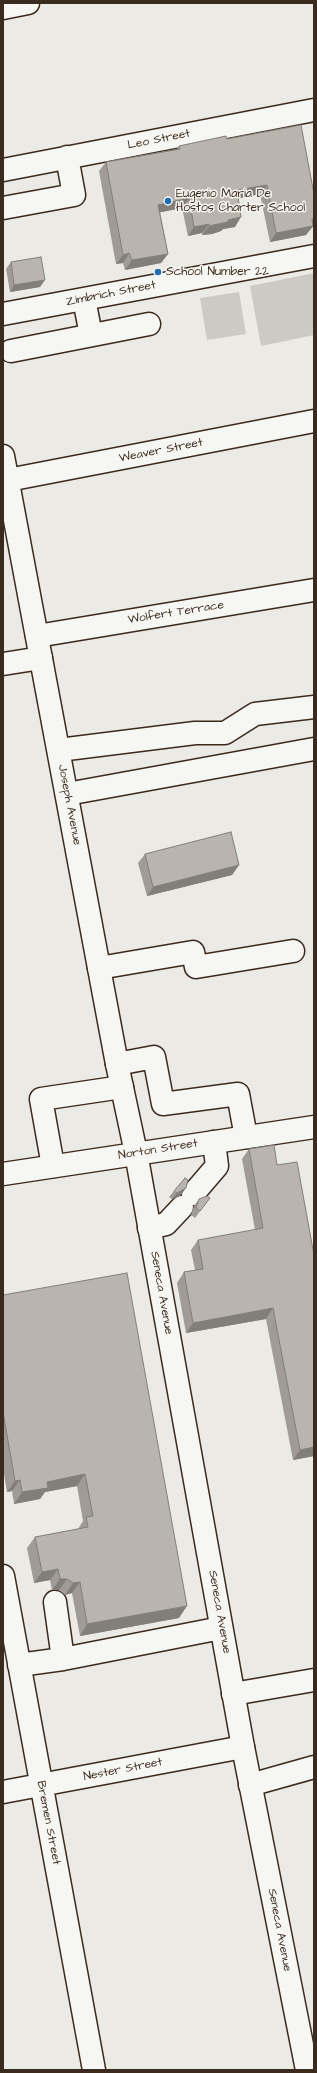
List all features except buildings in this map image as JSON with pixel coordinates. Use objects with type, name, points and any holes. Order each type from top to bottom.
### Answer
[{"type":"street","points":[[3,8],[28,3]]},
{"type":"street","name":"Leo Street","points":[[3,170],[314,110]]},
{"type":"street","points":[[3,208],[74,195],[67,157]]},
{"type":"street","name":"Zimbrich Street","points":[[3,314],[314,256]]},
{"type":"street","points":[[84,299],[92,335]]},
{"type":"street","points":[[11,350],[149,324]]},
{"type":"street","name":"Weaver Street","points":[[5,465],[314,422]]},
{"type":"street","name":"Joseph Avenue","points":[[5,465],[117,1064],[136,1153]]},
{"type":"street","name":"Wolfert Terrace","points":[[37,636],[314,590]]},
{"type":"street","points":[[3,664],[41,658]]},
{"type":"street","points":[[59,750],[195,733],[225,733],[255,714],[314,707]]},
{"type":"street","points":[[225,733],[230,765]]},
{"type":"street","points":[[67,794],[314,749]]},
{"type":"street","points":[[99,968],[193,952],[196,967],[293,951]]},
{"type":"street","points":[[117,1064],[154,1057],[163,1104],[238,1094],[246,1137]]},
{"type":"street","points":[[53,1166],[41,1099],[122,1087]]},
{"type":"street","name":"Norton Street","points":[[3,1174],[314,1127]]},
{"type":"street","points":[[149,1228],[166,1224],[217,1166],[214,1142]]},
{"type":"street","name":"Seneca Avenue","points":[[136,1153],[233,1694],[307,2070]]},
{"type":"street","name":"Bremen Street","points":[[3,1576],[94,2070]]},
{"type":"street","points":[[55,1602],[63,1659]]},
{"type":"street","points":[[19,1665],[63,1659],[221,1628]]},
{"type":"street","points":[[233,1694],[314,1680]]},
{"type":"street","name":"Nester Street","points":[[3,1792],[243,1747]]},
{"type":"street","points":[[250,1785],[314,1767]]},
{"type":"shaded area","points":[[314,273],[314,335],[261,346],[250,286]]},
{"type":"shaded area","points":[[239,292],[246,334],[207,340],[200,298]]},
{"type":"place","name":"Eugenio Maria De Hostos Charter School","points":[[168,201]]},
{"type":"place","name":"School Number 22","points":[[158,272]]}]
